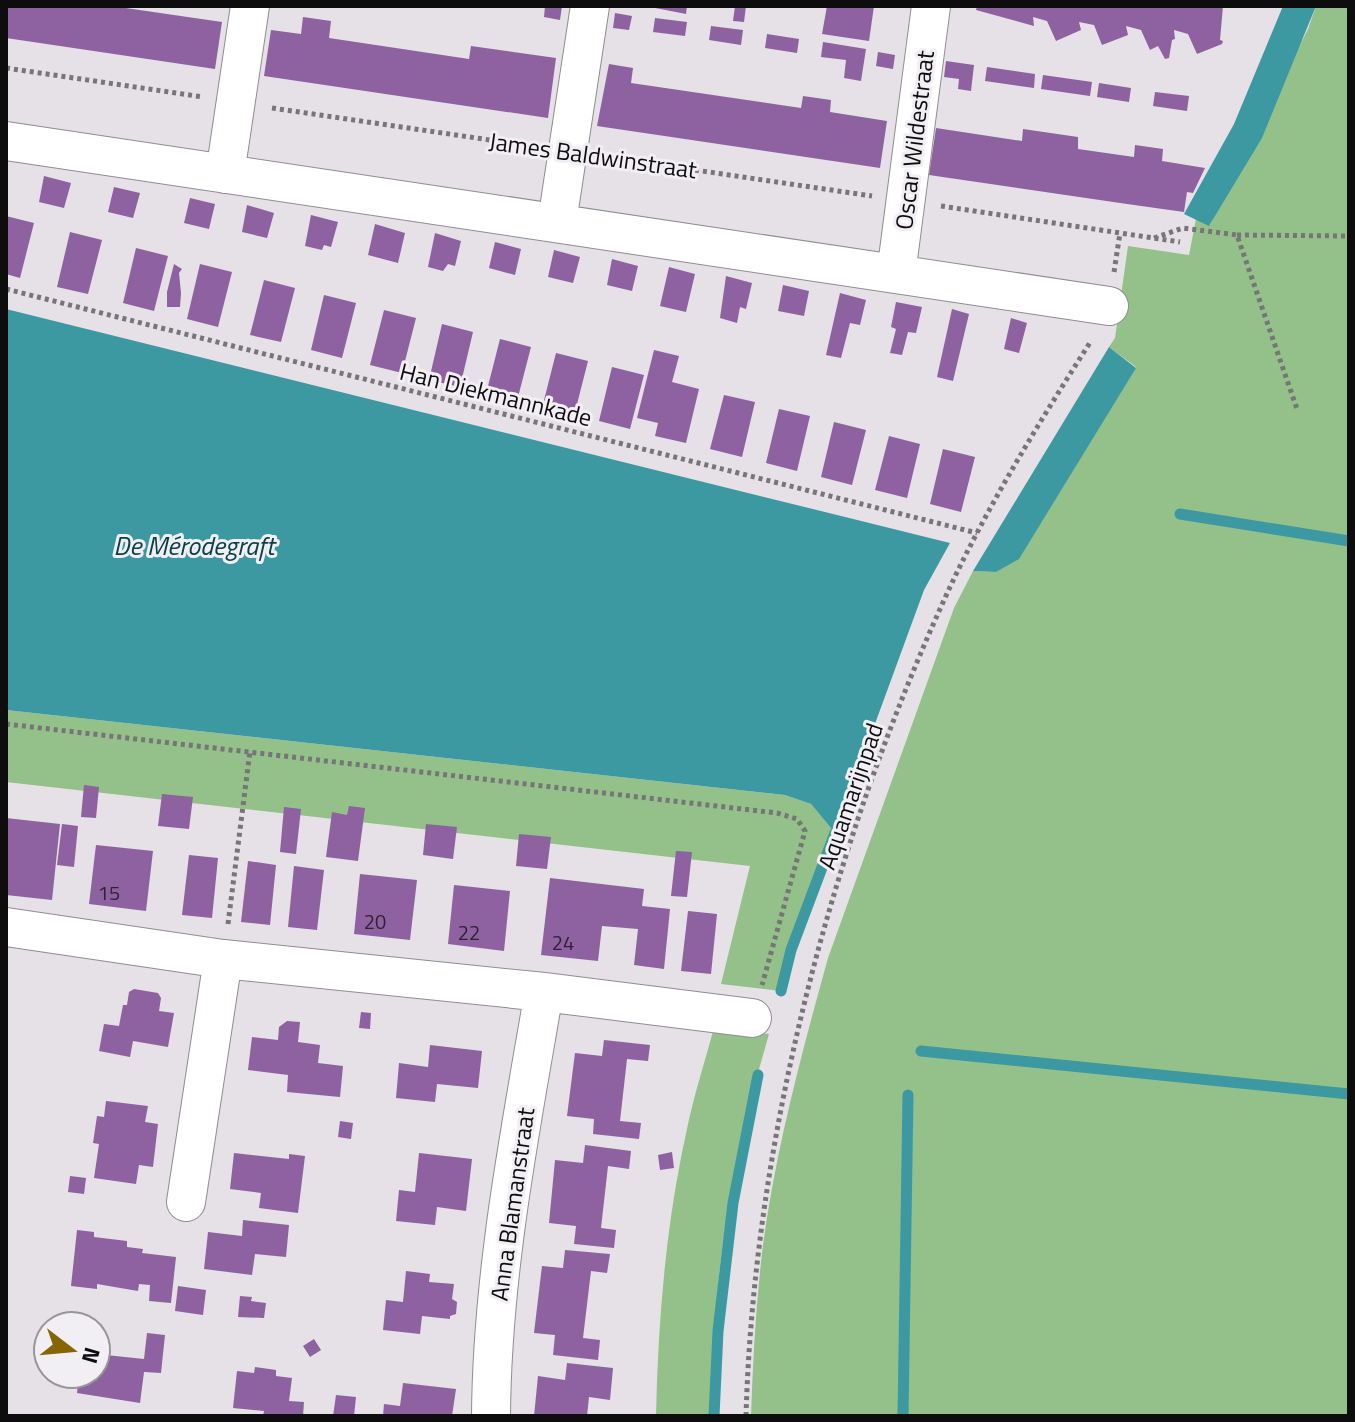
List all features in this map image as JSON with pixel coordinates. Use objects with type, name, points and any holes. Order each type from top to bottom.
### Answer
[{"type":"street","points":[[225,174],[250,6]]},
{"type":"street","points":[[557,222],[590,6]]},
{"type":"street","name":"Oscar Wildestraat","points":[[896,274],[931,6]]},
{"type":"street","points":[[6,141],[1109,306]]},
{"type":"street","points":[[6,927],[223,959],[544,992],[752,1018]]},
{"type":"street","points":[[186,1202],[223,959]]},
{"type":"street","name":"Anna Blamanstraat","points":[[491,1416],[499,1283],[516,1156],[544,992]]},
{"type":"path","name":"James Baldwinstraat","points":[[6,68],[1180,242]]},
{"type":"path","points":[[1154,238],[1183,228],[1237,235],[1349,236]]},
{"type":"path","name":"Aquamarijnpad","points":[[746,1416],[748,1355],[770,1171],[799,1022],[844,865],[891,729],[950,588],[977,533],[1109,306],[1120,233]]},
{"type":"path","points":[[1237,235],[1297,409]]},
{"type":"path","name":"Han Diekmannkade","points":[[6,289],[977,533]]},
{"type":"path","points":[[6,724],[777,813],[797,819],[805,831],[752,1018]]},
{"type":"path","points":[[223,959],[250,751]]},
{"type":"green space","points":[[1316,6],[1349,6],[1349,1416],[751,1416],[763,1245],[782,1136],[799,1065],[828,958],[954,608],[973,571],[996,572],[1136,367],[1109,347],[1115,338],[1128,246],[1189,255],[1196,219],[1210,225],[1308,29]]},
{"type":"green space","points":[[6,710],[785,795],[811,804],[835,833],[791,950],[781,991],[721,984],[750,866],[6,782]]},
{"type":"green space","points":[[714,1028],[769,1034],[733,1175],[716,1313],[711,1416],[656,1416],[668,1236],[690,1116]]},
{"type":"water","points":[[1283,6],[1316,6],[1262,138],[1209,226],[1184,214],[1234,124]]},
{"type":"water","name":"De Mérodegraft","points":[[6,309],[950,543],[924,590],[835,833],[811,804],[785,795],[6,710]]},
{"type":"water","points":[[1109,347],[1136,368],[1019,559],[996,572],[973,571]]},
{"type":"building","points":[[6,6],[112,6],[222,22],[215,69],[6,38]]},
{"type":"building","points":[[545,6],[562,6],[560,20],[544,17]]},
{"type":"building","points":[[645,6],[687,6],[686,14]]},
{"type":"building","points":[[735,6],[746,6],[744,22],[733,21]]},
{"type":"building","points":[[827,6],[874,6],[869,41],[822,34]]},
{"type":"building","points":[[977,6],[1223,6],[1220,40],[1223,41],[1197,54],[1188,34],[1174,30],[1175,39],[1172,40],[1169,58],[1165,59],[1158,46],[1150,50],[1141,30],[1126,26],[1128,35],[1102,45],[1094,25],[1079,22],[1081,30],[1056,41],[1047,21],[1033,17],[1034,26],[976,10]]},
{"type":"building","points":[[615,13],[632,16],[629,30],[613,28]]},
{"type":"building","points":[[303,17],[331,21],[329,38],[469,59],[471,46],[556,58],[548,118],[264,76],[271,30],[301,34]]},
{"type":"building","points":[[655,18],[687,22],[685,36],[653,32]]},
{"type":"building","points":[[711,26],[743,30],[741,45],[709,40]]},
{"type":"building","points":[[767,34],[799,39],[797,53],[765,48]]},
{"type":"building","points":[[823,42],[866,49],[861,81],[844,78],[846,60],[821,57]]},
{"type":"building","points":[[878,52],[895,55],[893,69],[876,66]]},
{"type":"building","points":[[946,61],[974,65],[971,91],[958,89],[959,79],[944,77]]},
{"type":"building","points":[[609,64],[633,68],[631,83],[801,108],[803,96],[831,100],[830,112],[887,121],[880,168],[597,126]]},
{"type":"building","points":[[987,67],[1035,74],[1034,88],[985,81]]},
{"type":"building","points":[[1043,75],[1092,82],[1090,96],[1041,89]]},
{"type":"building","points":[[1099,83],[1131,88],[1129,102],[1097,97]]},
{"type":"building","points":[[1155,92],[1189,96],[1187,111],[1153,106]]},
{"type":"building","points":[[936,128],[1022,141],[1023,129],[1078,137],[1078,149],[1134,157],[1135,145],[1163,149],[1162,161],[1205,168],[1193,193],[1187,192],[1184,212],[929,175]]},
{"type":"building","points":[[44,176],[71,183],[64,208],[39,202]]},
{"type":"building","points":[[114,187],[140,193],[133,218],[108,212]]},
{"type":"building","points":[[190,198],[215,204],[209,229],[184,223]]},
{"type":"building","points":[[247,205],[274,213],[267,238],[242,232]]},
{"type":"building","points":[[311,215],[338,222],[331,247],[324,245],[322,250],[305,246]]},
{"type":"building","points":[[6,216],[34,223],[20,278],[6,274]]},
{"type":"building","points":[[375,224],[405,233],[398,263],[368,255]]},
{"type":"building","points":[[70,232],[102,240],[88,294],[57,287]]},
{"type":"building","points":[[435,233],[461,241],[455,266],[448,264],[443,271],[428,267]]},
{"type":"building","points":[[495,242],[521,249],[515,275],[489,268]]},
{"type":"building","points":[[136,248],[168,256],[154,311],[123,303]]},
{"type":"building","points":[[554,250],[580,257],[573,283],[548,277]]},
{"type":"building","points":[[612,259],[638,266],[632,291],[607,285]]},
{"type":"building","points":[[174,264],[182,269],[179,273],[180,307],[167,307],[167,292]]},
{"type":"building","points":[[200,264],[232,272],[218,327],[187,319]]},
{"type":"building","points":[[669,267],[695,274],[686,312],[660,306]]},
{"type":"building","points":[[726,276],[752,283],[746,309],[740,307],[737,323],[720,318]]},
{"type":"building","points":[[264,280],[295,288],[281,342],[250,335]]},
{"type":"building","points":[[783,285],[809,291],[804,316],[778,311]]},
{"type":"building","points":[[840,293],[866,300],[860,325],[850,323],[841,358],[826,355]]},
{"type":"building","points":[[324,295],[356,303],[342,358],[311,350]]},
{"type":"building","points":[[896,302],[922,307],[916,333],[908,332],[902,355],[890,353],[896,329],[891,327]]},
{"type":"building","points":[[952,309],[969,314],[953,381],[937,377]]},
{"type":"building","points":[[384,310],[416,318],[402,373],[370,365]]},
{"type":"building","points":[[1011,318],[1027,323],[1019,353],[1004,349]]},
{"type":"building","points":[[442,324],[473,332],[460,387],[429,380]]},
{"type":"building","points":[[500,339],[531,347],[517,401],[486,394]]},
{"type":"building","points":[[654,350],[679,356],[672,382],[699,389],[686,443],[655,436],[658,423],[637,418]]},
{"type":"building","points":[[556,353],[588,361],[574,416],[542,408]]},
{"type":"building","points":[[612,367],[644,375],[630,429],[599,421]]},
{"type":"building","points":[[724,395],[755,402],[742,457],[710,449]]},
{"type":"building","points":[[779,409],[810,416],[797,471],[766,463]]},
{"type":"building","points":[[834,422],[866,430],[852,485],[821,477]]},
{"type":"building","points":[[889,436],[920,444],[907,498],[875,490]]},
{"type":"building","points":[[943,449],[975,457],[961,512],[930,504]]},
{"type":"building","points":[[84,785],[99,787],[96,818],[81,817]]},
{"type":"building","points":[[162,794],[193,797],[189,829],[158,826]]},
{"type":"building","points":[[349,806],[365,808],[358,861],[326,857],[332,812],[347,815]]},
{"type":"building","points":[[284,807],[301,809],[296,854],[280,852]]},
{"type":"building","points":[[6,818],[60,824],[52,900],[6,895]]},
{"type":"building","points":[[62,824],[78,826],[74,867],[57,865]]},
{"type":"building","points":[[426,824],[457,827],[453,859],[423,855]]},
{"type":"building","points":[[519,834],[551,837],[547,869],[516,866]]},
{"type":"building","points":[[96,845],[153,851],[146,911],[89,904]]},
{"type":"building","points":[[676,851],[692,852],[687,897],[671,896]]},
{"type":"building","points":[[189,855],[218,858],[212,918],[182,915]]},
{"type":"building","points":[[248,861],[276,865],[270,925],[241,922]]},
{"type":"building","points":[[294,866],[324,870],[317,930],[288,927]]},
{"type":"building","points":[[360,874],[417,880],[410,940],[354,934]]},
{"type":"building","points":[[550,878],[644,889],[642,906],[670,909],[664,969],[634,965],[638,929],[602,926],[598,961],[541,955]]},
{"type":"building","points":[[454,885],[510,891],[504,951],[448,944]]},
{"type":"building","points":[[688,911],[717,914],[711,974],[681,971]]},
{"type":"building","points":[[134,989],[158,993],[161,998],[159,1011],[174,1013],[168,1047],[133,1041],[130,1057],[99,1051],[104,1024],[119,1026],[123,1005],[127,1005],[129,992]]},
{"type":"building","points":[[361,1012],[371,1013],[370,1029],[359,1028]]},
{"type":"building","points":[[287,1021],[300,1022],[298,1042],[320,1045],[318,1063],[343,1066],[340,1097],[287,1092],[288,1075],[248,1070],[252,1037],[278,1040],[279,1027]]},
{"type":"building","points":[[604,1040],[650,1045],[648,1061],[627,1059],[620,1121],[641,1123],[639,1139],[593,1134],[594,1119],[567,1116],[575,1053],[602,1056]]},
{"type":"building","points":[[430,1045],[482,1051],[478,1088],[437,1084],[435,1102],[396,1098],[399,1063],[428,1067]]},
{"type":"building","points":[[106,1101],[148,1106],[145,1122],[158,1124],[153,1167],[139,1165],[136,1184],[94,1178],[99,1144],[93,1143],[97,1116],[104,1117]]},
{"type":"building","points":[[340,1121],[353,1123],[351,1139],[338,1137]]},
{"type":"building","points":[[585,1145],[631,1151],[629,1169],[608,1166],[601,1228],[616,1230],[614,1248],[574,1244],[576,1226],[549,1223],[555,1160],[583,1163]]},
{"type":"building","points":[[672,1152],[674,1168],[660,1170],[658,1155]]},
{"type":"building","points":[[234,1153],[289,1159],[289,1154],[305,1156],[298,1213],[259,1208],[261,1193],[230,1189]]},
{"type":"building","points":[[419,1153],[472,1159],[466,1211],[437,1207],[435,1225],[396,1221],[399,1190],[415,1192]]},
{"type":"building","points":[[70,1176],[86,1178],[84,1194],[68,1192]]},
{"type":"building","points":[[243,1220],[289,1225],[286,1257],[255,1254],[252,1275],[204,1269],[208,1232],[242,1236]]},
{"type":"building","points":[[77,1230],[94,1232],[94,1237],[127,1241],[127,1247],[143,1249],[142,1253],[176,1257],[171,1303],[149,1301],[150,1285],[139,1284],[138,1291],[97,1284],[97,1289],[71,1286]]},
{"type":"building","points":[[565,1250],[610,1254],[607,1273],[591,1271],[583,1338],[600,1340],[598,1360],[553,1355],[555,1335],[534,1333],[542,1266],[563,1268]]},
{"type":"building","points":[[406,1271],[430,1274],[429,1282],[454,1284],[452,1299],[457,1302],[456,1314],[450,1319],[422,1316],[420,1334],[383,1330],[386,1300],[403,1302]]},
{"type":"building","points":[[178,1286],[206,1290],[203,1315],[175,1311]]},
{"type":"building","points":[[240,1296],[266,1303],[264,1318],[238,1317]]},
{"type":"building","points":[[147,1333],[165,1335],[161,1373],[144,1372],[140,1403],[77,1393],[77,1390],[112,1390],[112,1356],[144,1359]]},
{"type":"building","points":[[314,1339],[321,1350],[310,1357],[303,1346]]},
{"type":"building","points":[[567,1363],[613,1368],[610,1400],[589,1397],[587,1416],[534,1416],[538,1376],[565,1380]]},
{"type":"building","points":[[255,1367],[276,1370],[276,1376],[292,1378],[289,1401],[304,1402],[303,1416],[263,1416],[264,1411],[233,1408],[237,1371],[254,1373]]},
{"type":"building","points":[[403,1383],[456,1389],[452,1416],[383,1416],[384,1404],[400,1406]]},
{"type":"building","points":[[336,1395],[356,1397],[354,1416],[333,1416]]},
{"type":"waterway","points":[[1180,514],[1349,541]]},
{"type":"waterway","points":[[781,991],[791,950],[835,833]]},
{"type":"waterway","points":[[921,1051],[1349,1094]]},
{"type":"waterway","points":[[714,1416],[718,1331],[733,1203],[758,1075]]},
{"type":"waterway","points":[[903,1416],[908,1095]]}]
